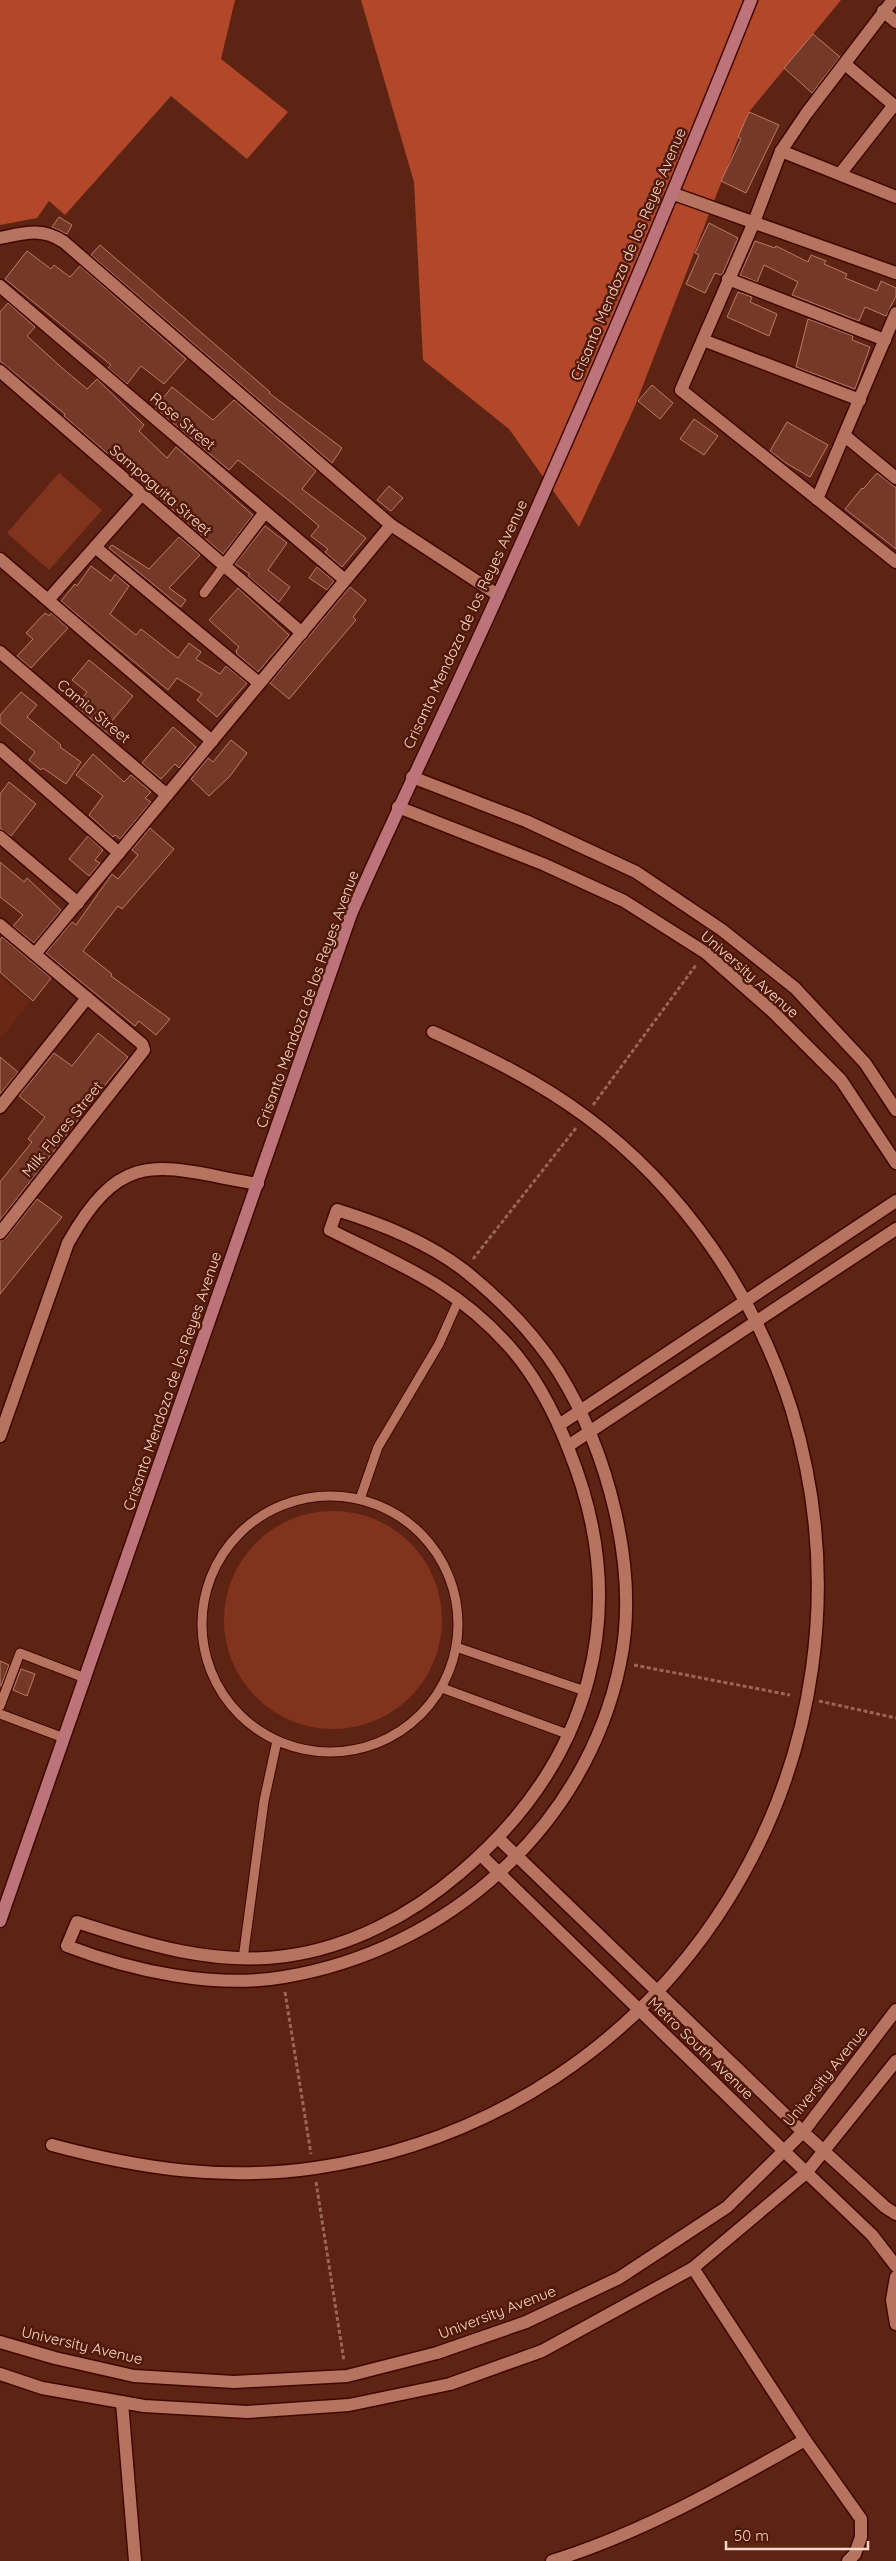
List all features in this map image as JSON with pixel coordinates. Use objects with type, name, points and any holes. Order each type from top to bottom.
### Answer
[{"type":"main road","name":"Crisanto Mendoza de los Reyes Avenue","points":[[0,1921],[3,1901],[64,1738],[351,914],[398,807],[498,595],[674,194],[751,0]]},
{"type":"street","points":[[893,0],[781,151],[754,222],[681,390],[896,562]]},
{"type":"street","points":[[883,11],[896,22]]},
{"type":"street","points":[[840,174],[895,106],[845,64]]},
{"type":"street","points":[[781,151],[896,197]]},
{"type":"street","points":[[674,194],[896,273]]},
{"type":"street","points":[[0,238],[35,231],[50,234],[64,242],[391,525],[498,595]]},
{"type":"street","points":[[728,279],[885,340]]},
{"type":"street","name":"Rose Street","points":[[0,286],[345,580]]},
{"type":"street","points":[[817,499],[896,313]]},
{"type":"street","points":[[703,340],[860,400]]},
{"type":"street","name":"Sampaguita Street","points":[[0,371],[302,633]]},
{"type":"street","points":[[845,436],[896,478]]},
{"type":"street","points":[[48,600],[142,494]]},
{"type":"street","points":[[224,566],[265,512]]},
{"type":"street","points":[[35,954],[391,525]]},
{"type":"street","points":[[95,547],[259,684]]},
{"type":"street","points":[[0,559],[212,741]]},
{"type":"street","name":"Camia Street","points":[[0,652],[167,795]]},
{"type":"street","points":[[0,749],[119,853]]},
{"type":"street","name":"University Avenue","points":[[412,777],[526,821],[636,872],[722,930],[795,988],[865,1063],[896,1110]]},
{"type":"street","name":"University Avenue","points":[[398,807],[543,864],[624,901],[706,953],[772,1011],[841,1080],[896,1163]]},
{"type":"street","points":[[0,837],[78,903]]},
{"type":"street","points":[[0,925],[87,998],[0,1107]]},
{"type":"street","name":"Milk Flores Street","points":[[0,1233],[142,1055],[144,1050],[142,1044],[87,998]]},
{"type":"street","points":[[52,2145],[116,2162],[182,2171],[229,2173],[314,2168],[374,2157],[433,2139],[490,2115],[528,2094],[594,2051],[659,1992],[702,1942],[739,1886],[770,1826],[794,1764],[810,1699],[819,1635],[820,1570],[814,1506],[802,1442],[783,1380],[756,1321],[746,1301],[708,1242],[675,1200],[632,1156],[585,1116],[512,1068],[433,1032]]},
{"type":"street","points":[[0,1436],[68,1243],[78,1224],[108,1189],[127,1174],[158,1168],[258,1184]]},
{"type":"street","points":[[559,1425],[896,1201]]},
{"type":"street","points":[[336,1210],[394,1229],[434,1250],[464,1270],[497,1299],[524,1328],[557,1370],[580,1412],[590,1432],[616,1513],[626,1598],[620,1662],[594,1744],[573,1786],[546,1825],[518,1856],[480,1891],[441,1917],[393,1944],[341,1963],[283,1977],[238,1979],[191,1977],[107,1960],[67,1946],[77,1922],[146,1945],[243,1959],[287,1956],[338,1944],[388,1923],[430,1898],[481,1855],[525,1807],[570,1735],[585,1691],[593,1655],[601,1600],[598,1559],[591,1515],[580,1477],[559,1425],[539,1389],[509,1346],[459,1299],[420,1274],[330,1230],[336,1210]]},
{"type":"street","points":[[568,1446],[896,1229]]},
{"type":"street","name":"Metro South Avenue","points":[[498,1838],[824,2153],[896,2214]]},
{"type":"street","name":"Metro South Avenue","points":[[481,1855],[806,2173],[872,2234],[896,2266]]},
{"type":"street","name":"University Avenue","points":[[0,2342],[54,2358],[134,2376],[234,2382],[347,2376],[437,2354],[526,2322],[619,2278],[727,2207],[803,2132],[896,2010]]},
{"type":"street","points":[[0,2374],[42,2388],[144,2406],[247,2412],[350,2404],[450,2384],[542,2351],[632,2304],[692,2268],[806,2173],[824,2153],[896,2061]]},
{"type":"street","points":[[692,2268],[805,2440],[861,2519],[861,2537],[855,2554],[848,2561]]},
{"type":"street","points":[[896,2277],[892,2300],[896,2324]]},
{"type":"street","points":[[122,2402],[135,2561]]},
{"type":"street","points":[[552,2561],[583,2551],[700,2499],[805,2440]]},
{"type":"lane","points":[[204,593],[224,566]]},
{"type":"lane","points":[[360,1500],[378,1447],[439,1344],[459,1299]]},
{"type":"lane","points":[[329,1496],[360,1500],[376,1504],[404,1520],[417,1530],[437,1554],[445,1568],[456,1599],[458,1631],[456,1647],[442,1688],[414,1721],[390,1738],[370,1746],[348,1751],[319,1752],[277,1741],[263,1733],[238,1713],[228,1702],[206,1659],[201,1628],[203,1605],[208,1582],[214,1567],[242,1530],[268,1511],[313,1497],[329,1496]]},
{"type":"lane","points":[[456,1647],[585,1691]]},
{"type":"lane","points":[[0,1706],[20,1653],[85,1678]]},
{"type":"lane","points":[[442,1688],[570,1735]]},
{"type":"lane","points":[[0,1714],[64,1738]]},
{"type":"lane","points":[[243,1959],[264,1801],[277,1741]]},
{"type":"path","points":[[620,1662],[810,1699],[896,1718]]},
{"type":"shaded area","points":[[0,0],[235,0],[221,59],[288,112],[247,159],[171,96],[65,215],[49,201],[37,218],[0,225]]},
{"type":"shaded area","points":[[361,0],[841,0],[748,113],[635,406],[579,527],[509,429],[423,360],[414,182]]},
{"type":"shaded area","points":[[59,473],[102,510],[49,570],[7,533]]},
{"type":"shaded area","points":[[0,977],[30,1002],[0,1039]]},
{"type":"shaded area","points":[[322,1511],[344,1511],[365,1515],[385,1523],[402,1535],[418,1551],[430,1568],[438,1588],[442,1620],[438,1652],[430,1672],[418,1689],[402,1705],[385,1717],[365,1725],[344,1729],[322,1729],[301,1725],[281,1717],[264,1705],[248,1689],[236,1672],[228,1652],[224,1631],[224,1609],[228,1588],[236,1568],[248,1551],[264,1535],[281,1523],[301,1515]]},
{"type":"building","points":[[813,34],[840,57],[812,93],[784,68]]},
{"type":"building","points":[[749,112],[779,125],[746,193],[721,181],[741,139],[738,137]]},
{"type":"building","points":[[59,217],[72,225],[67,234],[52,227]]},
{"type":"building","points":[[709,223],[738,238],[723,273],[721,275],[715,273],[705,293],[686,284],[699,255],[695,253]]},
{"type":"building","points":[[755,241],[775,248],[776,246],[808,262],[811,255],[826,261],[824,264],[847,274],[845,278],[877,291],[881,281],[896,288],[896,296],[886,316],[865,307],[859,321],[792,295],[798,282],[764,265],[757,282],[740,275]]},
{"type":"building","points":[[100,245],[269,393],[342,448],[332,463],[91,255]]},
{"type":"building","points":[[27,251],[51,269],[54,265],[70,277],[80,266],[186,359],[164,384],[141,366],[127,384],[108,368],[111,365],[5,279]]},
{"type":"building","points":[[738,292],[752,297],[750,302],[777,314],[769,336],[727,317]]},
{"type":"building","points":[[8,303],[35,327],[27,336],[61,367],[87,389],[97,379],[144,425],[139,431],[167,458],[176,447],[253,515],[223,554],[143,484],[147,479],[114,459],[64,416],[65,414],[0,361],[0,312]]},
{"type":"building","points":[[808,319],[853,336],[852,340],[870,347],[855,389],[796,367]]},
{"type":"building","points":[[652,385],[673,403],[660,419],[638,401]]},
{"type":"building","points":[[172,387],[213,420],[234,400],[316,471],[302,489],[366,538],[342,567],[325,552],[328,549],[311,536],[319,526],[292,503],[238,460],[229,470],[155,408]]},
{"type":"building","points":[[694,419],[718,436],[704,455],[680,439]]},
{"type":"building","points":[[787,422],[828,445],[810,477],[770,451]]},
{"type":"building","points":[[877,473],[896,488],[896,549],[845,509]]},
{"type":"building","points":[[389,486],[403,498],[391,511],[377,500]]},
{"type":"building","points":[[265,526],[287,543],[268,570],[290,587],[279,602],[248,576],[250,574],[235,564]]},
{"type":"building","points":[[179,537],[200,555],[169,588],[186,600],[181,607],[109,548],[112,545],[149,569]]},
{"type":"building","points":[[91,566],[111,581],[115,574],[129,586],[110,614],[136,635],[141,629],[178,658],[189,643],[201,652],[196,659],[220,674],[226,666],[247,683],[217,717],[197,700],[202,694],[177,678],[168,690],[61,601],[75,584],[77,586]]},
{"type":"building","points":[[317,567],[334,581],[327,590],[309,578]]},
{"type":"building","points":[[350,587],[366,600],[353,617],[356,620],[289,699],[270,683]]},
{"type":"building","points":[[238,588],[289,635],[258,672],[237,654],[236,651],[239,647],[209,620]]},
{"type":"building","points":[[45,613],[49,616],[51,613],[68,628],[31,668],[17,656],[33,639],[26,633]]},
{"type":"building","points":[[89,660],[133,696],[112,721],[119,726],[111,736],[76,706],[87,692],[72,680]]},
{"type":"building","points":[[21,692],[37,705],[27,717],[61,745],[60,747],[81,762],[66,784],[43,768],[41,770],[29,760],[35,752],[0,723],[0,715]]},
{"type":"building","points":[[173,727],[196,747],[179,768],[175,764],[161,779],[142,763]]},
{"type":"building","points":[[231,740],[247,753],[230,776],[209,796],[191,779],[208,758],[213,762]]},
{"type":"building","points":[[93,754],[124,782],[131,775],[151,792],[145,798],[151,802],[120,839],[115,835],[113,837],[89,815],[103,796],[76,775]]},
{"type":"building","points":[[9,782],[36,804],[11,836],[0,828],[0,794]]},
{"type":"building","points":[[150,828],[174,849],[122,909],[118,906],[83,951],[112,974],[111,976],[170,1019],[156,1035],[139,1021],[135,1026],[46,953],[72,922],[76,925],[112,874],[118,879],[138,855],[132,850]]},
{"type":"building","points":[[88,836],[103,850],[95,860],[100,863],[89,876],[69,859]]},
{"type":"building","points":[[0,862],[24,882],[27,878],[61,910],[34,943],[13,926],[23,915],[0,897]]},
{"type":"building","points":[[2,937],[51,978],[33,1001],[0,972],[0,940]]},
{"type":"building","points":[[98,1033],[128,1057],[77,1119],[0,1220],[0,1182],[32,1142],[28,1139],[45,1117],[19,1096],[54,1053],[72,1066]]},
{"type":"building","points":[[0,1057],[18,1072],[0,1094]]},
{"type":"building","points":[[37,1199],[62,1217],[0,1294],[0,1241],[6,1238]]},
{"type":"building","points":[[0,1661],[9,1665],[1,1686],[0,1686]]},
{"type":"building","points":[[21,1669],[35,1674],[27,1696],[13,1690]]}]
